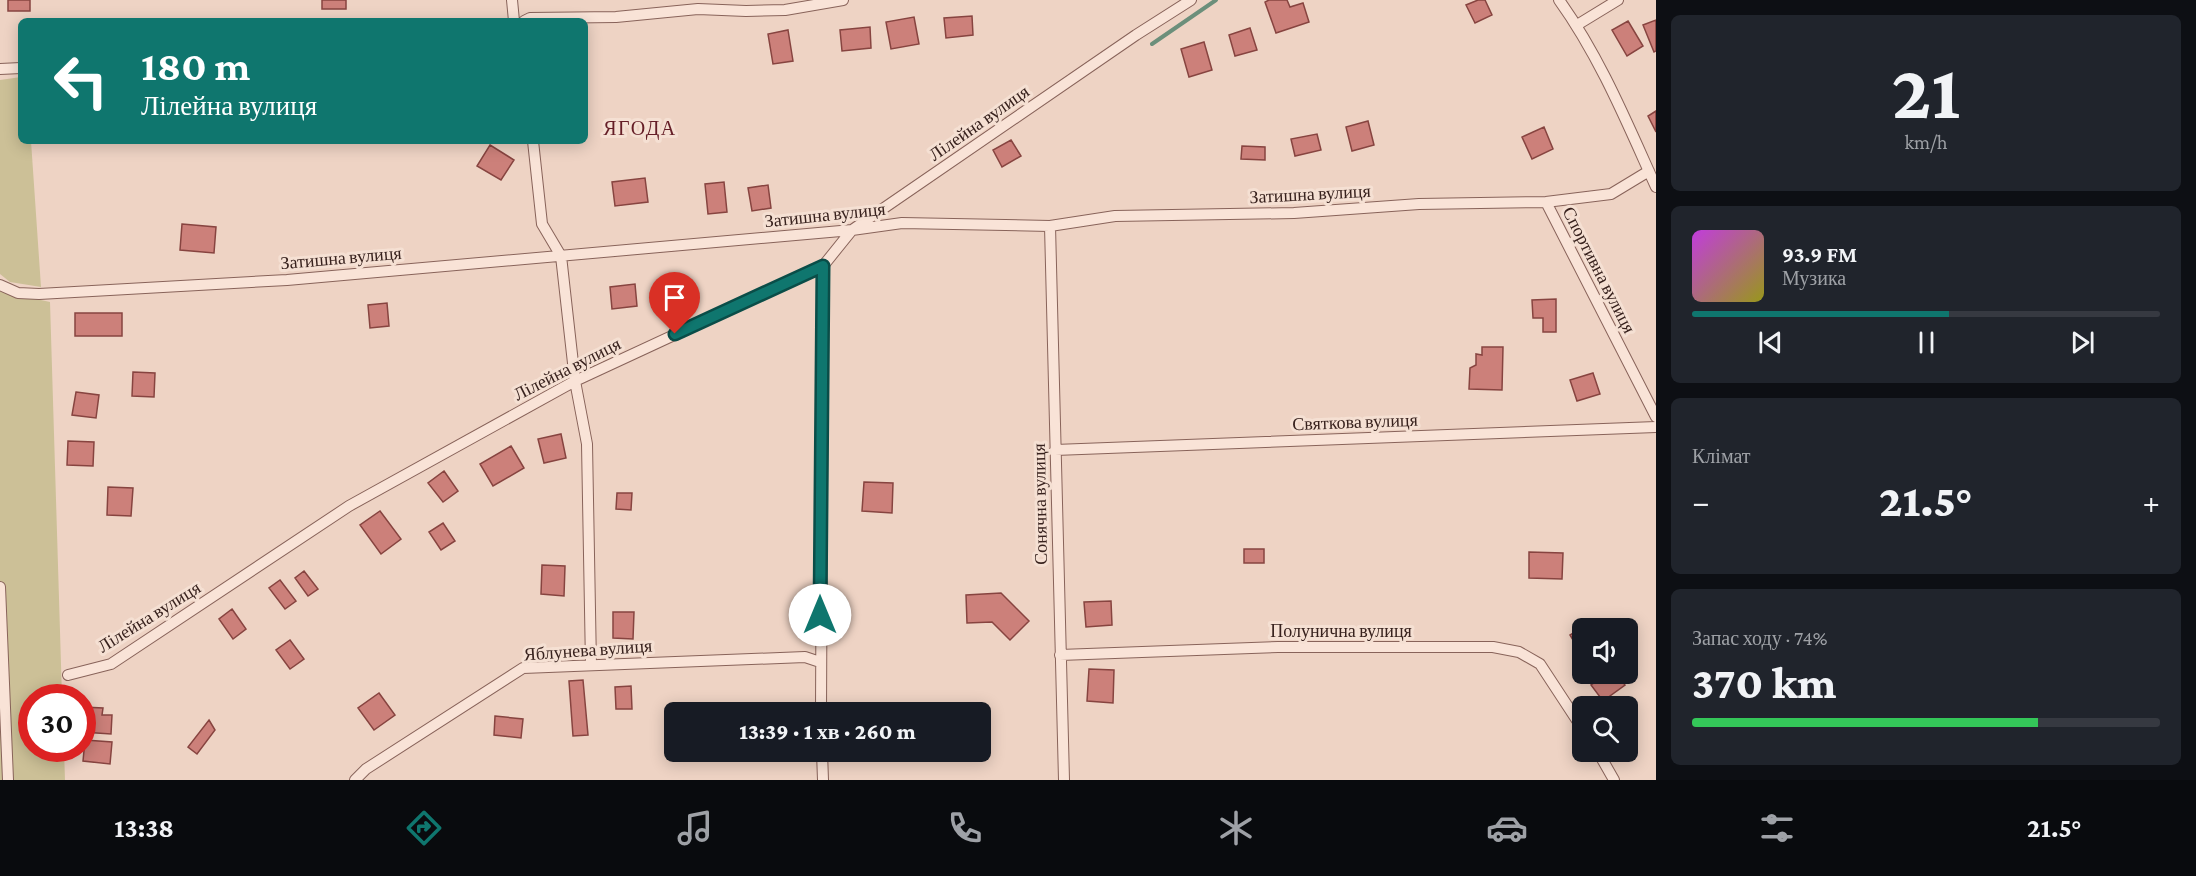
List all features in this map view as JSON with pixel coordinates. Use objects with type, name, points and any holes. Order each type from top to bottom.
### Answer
[{"type":"street","points":[[512,0],[514,18]]},
{"type":"street","points":[[530,18],[616,17],[698,9],[785,10],[843,0]]},
{"type":"street","name":"Лілейна вулиця","points":[[68,675],[111,664],[349,506],[575,381],[823,266],[852,230],[1136,35],[1191,0]]},
{"type":"street","points":[[1559,0],[1577,26],[1602,71],[1656,187]]},
{"type":"street","points":[[1577,26],[1618,0]]},
{"type":"street","points":[[0,69],[18,68]]},
{"type":"street","points":[[533,144],[542,224],[561,256],[575,381],[586,444],[591,665]]},
{"type":"street","name":"Затишна вулиця","points":[[0,285],[18,293],[51,293],[287,280],[852,230],[902,223],[1050,226],[1115,216],[1294,213],[1419,204],[1546,202],[1611,194],[1649,171]]},
{"type":"street","name":"Спортивна вулиця","points":[[1546,202],[1656,417]]},
{"type":"street","name":"Сонячна вулиця","points":[[1050,226],[1064,780]]},
{"type":"street","points":[[821,702],[823,266]]},
{"type":"street","name":"Святкова вулиця","points":[[1055,450],[1656,428]]},
{"type":"street","points":[[0,587],[2,709],[8,780]]},
{"type":"street","name":"Полунична вулиця","points":[[1060,655],[1278,647],[1493,647],[1519,652],[1540,664],[1572,713]]},
{"type":"street","name":"Яблунева вулиця","points":[[354,780],[366,769],[524,668],[805,657],[820,662]]},
{"type":"street","points":[[822,762],[823,780]]},
{"type":"street","points":[[1604,762],[1614,780]]},
{"type":"shaded area","points":[[18,77],[18,144],[31,144],[41,287],[10,282],[0,274],[0,80]]},
{"type":"shaded area","points":[[0,291],[50,302],[62,684],[18,684],[18,762],[64,762],[65,780],[0,780]]},
{"type":"building","points":[[8,0],[30,0],[30,11],[8,11]]},
{"type":"building","points":[[322,0],[346,0],[346,9],[322,9]]},
{"type":"building","points":[[1287,0],[1290,7],[1303,3],[1309,22],[1276,33],[1265,2]]},
{"type":"building","points":[[1485,0],[1492,15],[1475,23],[1466,5]]},
{"type":"building","points":[[972,16],[973,35],[946,38],[944,18]]},
{"type":"building","points":[[914,17],[919,44],[891,49],[886,22]]},
{"type":"building","points":[[1656,20],[1656,51],[1654,52],[1643,25]]},
{"type":"building","points":[[1628,21],[1643,46],[1627,56],[1612,30]]},
{"type":"building","points":[[870,27],[871,48],[842,51],[840,30]]},
{"type":"building","points":[[1250,28],[1257,50],[1235,56],[1229,35]]},
{"type":"building","points":[[788,30],[793,61],[773,64],[768,34]]},
{"type":"building","points":[[1204,42],[1212,70],[1189,77],[1181,49]]},
{"type":"building","points":[[1656,111],[1656,132],[1648,116]]},
{"type":"building","points":[[1368,121],[1374,145],[1352,151],[1346,127]]},
{"type":"building","points":[[1544,127],[1553,149],[1532,159],[1522,137]]},
{"type":"building","points":[[1317,134],[1321,150],[1295,156],[1291,139]]},
{"type":"building","points":[[1011,140],[1021,156],[1002,167],[993,150]]},
{"type":"building","points":[[490,145],[514,160],[501,180],[477,166]]},
{"type":"building","points":[[1242,146],[1265,147],[1265,160],[1241,159]]},
{"type":"building","points":[[645,178],[648,202],[615,206],[612,182]]},
{"type":"building","points":[[724,182],[727,212],[708,214],[705,184]]},
{"type":"building","points":[[768,185],[771,208],[752,211],[748,188]]},
{"type":"building","points":[[182,224],[216,227],[214,253],[180,250]]},
{"type":"building","points":[[635,284],[637,306],[612,309],[610,287]]},
{"type":"building","points":[[1556,299],[1556,332],[1543,332],[1543,318],[1533,318],[1532,300]]},
{"type":"building","points":[[387,303],[389,326],[370,328],[368,305]]},
{"type":"building","points":[[75,313],[122,313],[122,336],[75,336]]},
{"type":"building","points":[[1482,347],[1503,347],[1502,390],[1469,389],[1470,368],[1476,365],[1476,354],[1482,355]]},
{"type":"building","points":[[133,372],[155,373],[154,397],[132,396]]},
{"type":"building","points":[[1593,373],[1600,394],[1577,401],[1570,380]]},
{"type":"building","points":[[76,392],[99,395],[96,418],[72,415]]},
{"type":"building","points":[[561,434],[566,458],[544,463],[538,439]]},
{"type":"building","points":[[68,441],[94,442],[93,466],[67,465]]},
{"type":"building","points":[[511,446],[524,468],[493,486],[480,464]]},
{"type":"building","points":[[444,471],[458,491],[443,502],[428,483]]},
{"type":"building","points":[[864,482],[893,483],[892,513],[862,511]]},
{"type":"building","points":[[108,487],[133,488],[131,516],[107,515]]},
{"type":"building","points":[[617,493],[632,493],[631,510],[616,509]]},
{"type":"building","points":[[380,511],[401,539],[381,554],[360,525]]},
{"type":"building","points":[[443,523],[455,541],[441,550],[429,532]]},
{"type":"building","points":[[1244,549],[1264,549],[1264,563],[1244,563]]},
{"type":"building","points":[[1529,552],[1563,553],[1562,579],[1529,578]]},
{"type":"building","points":[[542,565],[565,566],[564,596],[541,594]]},
{"type":"building","points":[[304,571],[318,589],[308,596],[295,578]]},
{"type":"building","points":[[280,580],[296,601],[285,609],[269,588]]},
{"type":"building","points":[[1001,593],[1029,621],[1010,640],[992,622],[967,623],[966,595]]},
{"type":"building","points":[[1111,601],[1112,625],[1086,627],[1084,602]]},
{"type":"building","points":[[232,609],[246,629],[233,639],[219,619]]},
{"type":"building","points":[[613,612],[634,612],[633,639],[613,638]]},
{"type":"building","points":[[290,640],[304,659],[290,669],[276,650]]},
{"type":"building","points":[[1089,669],[1114,670],[1113,703],[1087,701]]},
{"type":"building","points":[[583,680],[588,735],[573,736],[569,681]]},
{"type":"building","points":[[1591,685],[1625,685],[1610,696],[1599,696]]},
{"type":"building","points":[[631,686],[632,709],[616,709],[615,687]]},
{"type":"building","points":[[379,693],[395,715],[374,730],[358,708]]},
{"type":"building","points":[[96,708],[103,708],[102,715],[112,715],[111,734],[96,733]]},
{"type":"building","points":[[495,716],[523,719],[521,738],[494,735]]},
{"type":"building","points":[[209,720],[215,730],[197,754],[188,747]]},
{"type":"building","points":[[96,741],[112,742],[110,764],[92,762],[96,762]]},
{"type":"waterway","points":[[1152,44],[1216,0]]},
{"type":"district","name":"ЯГОДА","points":[[640,128]]},
{"type":"route","points":[[675,334],[823,266],[820,615]]}]
